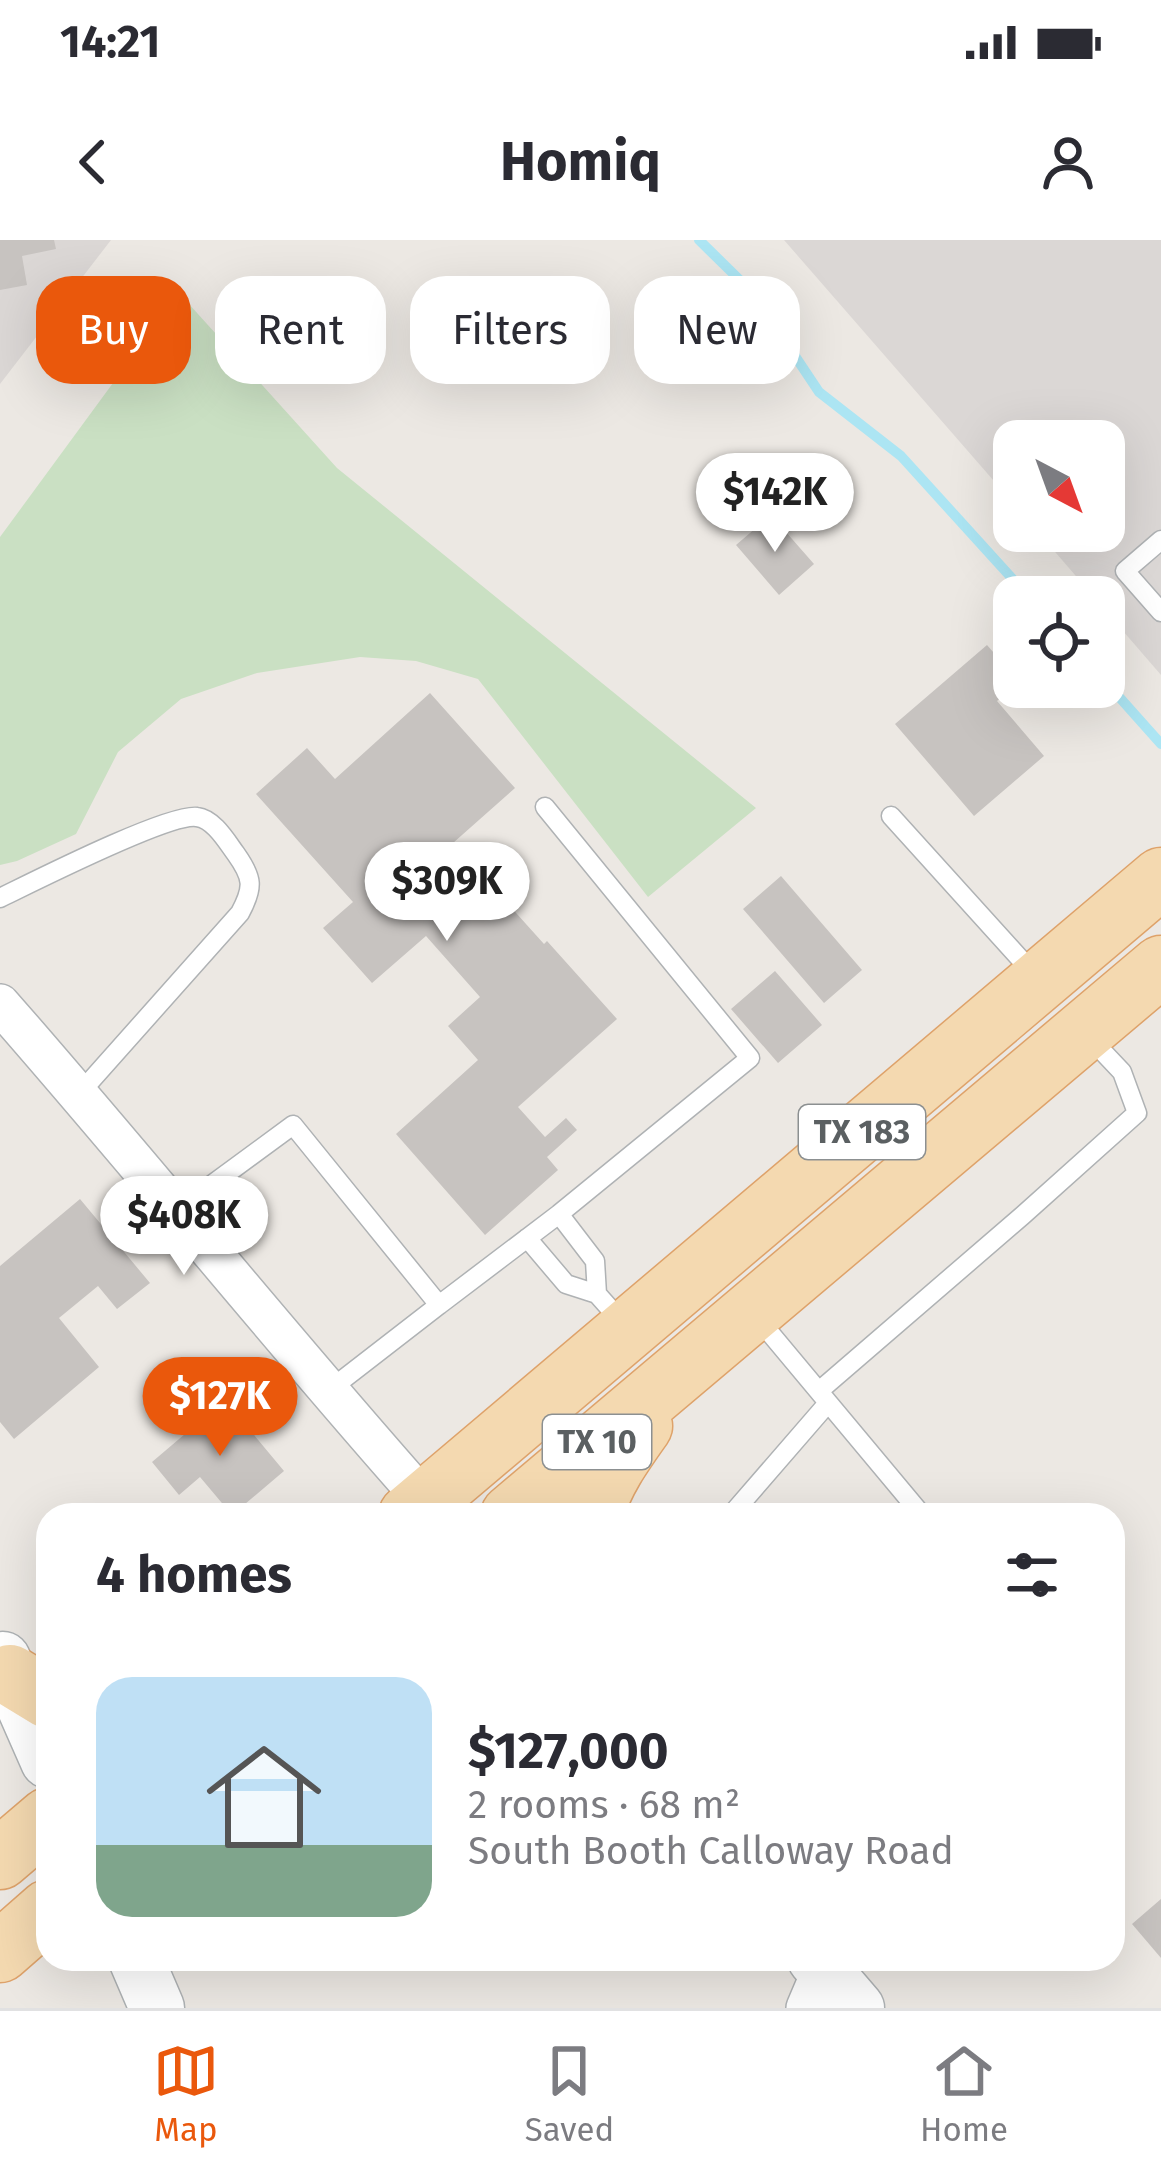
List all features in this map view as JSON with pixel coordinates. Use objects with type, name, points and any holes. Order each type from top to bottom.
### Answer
[{"type":"main road","name":"TX 183","points":[[430,1503],[613,1312],[1041,981],[1161,878]]},
{"type":"main road","name":"TX 183","points":[[683,1370],[1161,966]]},
{"type":"main road","points":[[1041,981],[1084,1031]]},
{"type":"main road","points":[[596,1503],[621,1455],[683,1370]]},
{"type":"main road","name":"TX 10","points":[[525,1503],[683,1370]]},
{"type":"main road","points":[[0,1764],[27,1700]]},
{"type":"main road","points":[[0,1859],[36,1828]]},
{"type":"main road","points":[[141,1971],[158,2008]]},
{"type":"street","points":[[0,1004],[417,1503]]},
{"type":"lane","points":[[1161,540],[1125,571],[1161,612]]},
{"type":"lane","points":[[328,1391],[559,1214],[750,1058],[545,808]]},
{"type":"lane","points":[[0,898],[112,846],[181,818],[200,816],[228,843],[250,877],[250,896],[240,913],[79,1094]]},
{"type":"lane","points":[[891,817],[1041,981]]},
{"type":"lane","points":[[740,1503],[823,1397],[1137,1113],[1122,1072],[1084,1031]]},
{"type":"lane","points":[[176,1211],[293,1125],[439,1305]]},
{"type":"lane","points":[[559,1214],[595,1261],[613,1312]]},
{"type":"lane","points":[[527,1238],[566,1284],[613,1312]]},
{"type":"lane","points":[[752,1312],[912,1503]]},
{"type":"shaded area","points":[[0,240],[111,240],[83,276],[36,276],[36,337],[0,384]]},
{"type":"shaded area","points":[[784,240],[1161,240],[1161,675],[1125,633],[1125,576],[1076,576],[1055,552],[1125,552],[1125,420],[993,420],[993,480]]},
{"type":"green space","points":[[191,306],[215,333],[215,384],[261,384],[337,468],[756,808],[648,897],[478,679],[416,661],[360,657],[257,673],[181,699],[118,752],[76,834],[0,865],[0,537],[112,384],[191,384]]},
{"type":"building","points":[[0,240],[54,240],[56,249],[22,256],[27,285],[0,290]]},
{"type":"building","points":[[771,515],[814,564],[779,595],[736,545]]},
{"type":"building","points":[[987,645],[993,652],[993,708],[1003,708],[1044,756],[974,816],[895,724]]},
{"type":"building","points":[[430,693],[515,788],[453,843],[617,1019],[518,1107],[545,1137],[566,1118],[577,1130],[547,1157],[558,1170],[485,1235],[396,1134],[478,1060],[448,1026],[480,997],[426,936],[372,983],[323,928],[353,902],[256,794],[307,748],[335,779]]},
{"type":"building","points":[[781,876],[862,970],[824,1003],[743,909]]},
{"type":"building","points":[[775,971],[822,1025],[778,1063],[731,1009]]},
{"type":"building","points":[[80,1199],[150,1283],[117,1309],[98,1286],[59,1318],[99,1367],[14,1439],[0,1422],[0,1266]]},
{"type":"building","points":[[225,1400],[284,1471],[246,1503],[222,1503],[200,1477],[179,1495],[152,1462]]},
{"type":"building","points":[[1161,1899],[1161,1958],[1132,1924]]},
{"type":"waterway","points":[[699,240],[753,293],[819,392],[901,456],[1010,576]]},
{"type":"waterway","points":[[1125,704],[1161,744]]}]
